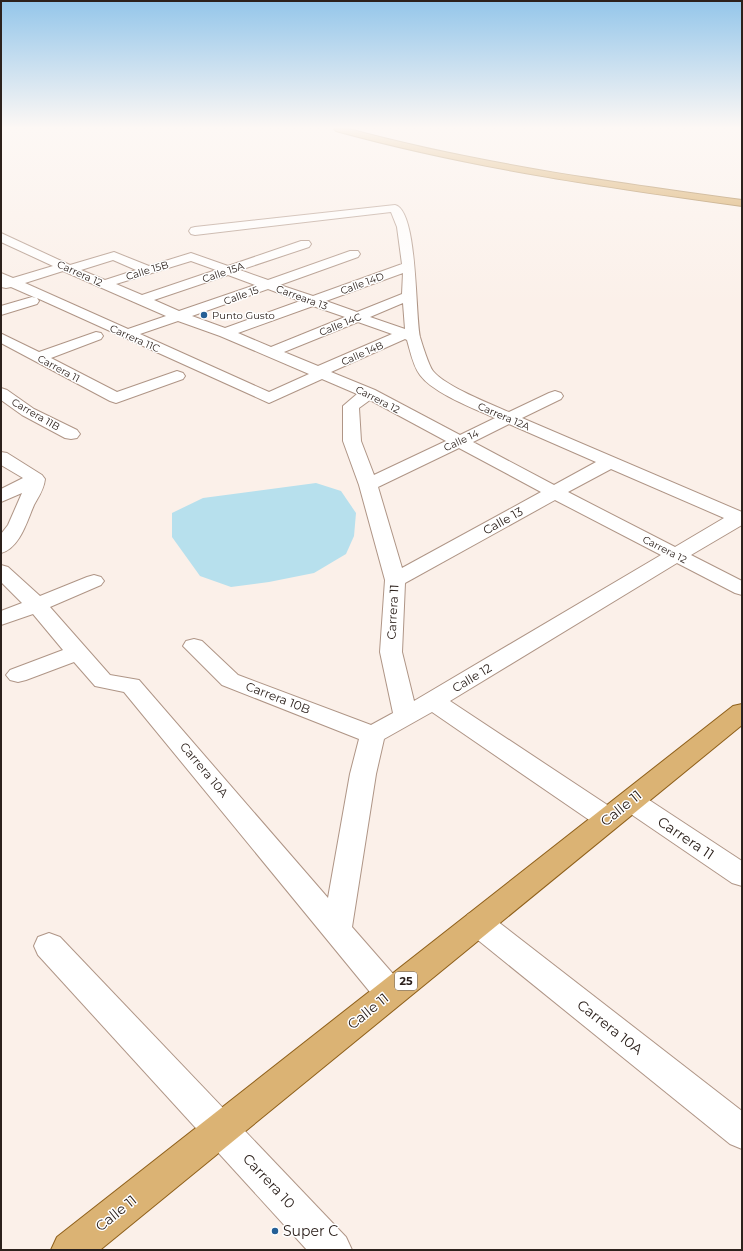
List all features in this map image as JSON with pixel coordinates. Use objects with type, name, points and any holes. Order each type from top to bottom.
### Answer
[{"type":"highway","points":[[633,187],[742,203]]},
{"type":"main road","name":"Calle 11","points":[[70,1250],[742,712]]},
{"type":"street","name":"Carrera 12A","points":[[195,232],[395,208],[403,227],[409,266],[408,336],[426,373],[443,386],[472,402],[740,518]]},
{"type":"street","name":"Carrera 12","points":[[1,237],[66,268],[181,317],[322,372],[369,393],[554,492],[742,589]]},
{"type":"street","name":"Calle 15A","points":[[141,300],[305,244]]},
{"type":"street","name":"Calle 15","points":[[128,334],[181,317],[354,254]]},
{"type":"street","points":[[4,283],[114,256],[148,270]]},
{"type":"street","name":"Carreara 13","points":[[191,257],[408,336]]},
{"type":"street","name":"Calle 15B","points":[[104,284],[191,257]]},
{"type":"street","name":"Calle 14D","points":[[225,333],[409,266]]},
{"type":"street","points":[[1,311],[32,301],[4,283]]},
{"type":"street","name":"Carrera 11C","points":[[4,283],[128,334],[269,398]]},
{"type":"street","name":"Calle 14C","points":[[271,352],[409,296]]},
{"type":"street","name":"Carrera 11","points":[[3,334],[38,357],[116,398],[177,376]]},
{"type":"street","points":[[38,357],[96,336]]},
{"type":"street","name":"Calle 14B","points":[[269,398],[322,372],[408,336]]},
{"type":"street","name":"Carrera 11","points":[[369,393],[351,406],[352,441],[368,485],[395,580],[391,652],[406,716]]},
{"type":"street","name":"Carrera 11B","points":[[1,394],[28,412],[72,434]]},
{"type":"street","name":"Calle 14","points":[[368,485],[555,396]]},
{"type":"street","points":[[1,458],[36,479]]},
{"type":"street","name":"Calle 13","points":[[395,580],[611,461]]},
{"type":"street","points":[[1,496],[36,479]]},
{"type":"street","points":[[1,547],[17,526],[24,507],[35,486],[36,479]]},
{"type":"street","name":"Calle 12","points":[[373,735],[433,701],[740,518]]},
{"type":"street","name":"Carrera 10A","points":[[1,571],[37,605],[103,681],[131,685],[390,993]]},
{"type":"street","points":[[1,618],[37,605],[94,581]]},
{"type":"street","name":"Carrera 10B","points":[[194,646],[230,680],[373,735]]},
{"type":"street","points":[[18,675],[78,652]]},
{"type":"street","points":[[433,701],[608,819]]},
{"type":"street","points":[[337,929],[363,774],[373,735]]},
{"type":"street","name":"Carrera 11","points":[[631,801],[742,875]]},
{"type":"street","name":"Carrera 10A","points":[[478,923],[742,1132]]},
{"type":"street","name":"Carrera 10","points":[[49,946],[333,1250]]},
{"type":"water","points":[[316,483],[341,491],[356,513],[354,536],[346,554],[314,573],[269,582],[231,587],[200,576],[172,537],[172,513],[203,498]]},
{"type":"place","name":"Punto Gusto","points":[[204,315]]},
{"type":"place","name":"Super C","points":[[275,1231]]}]
